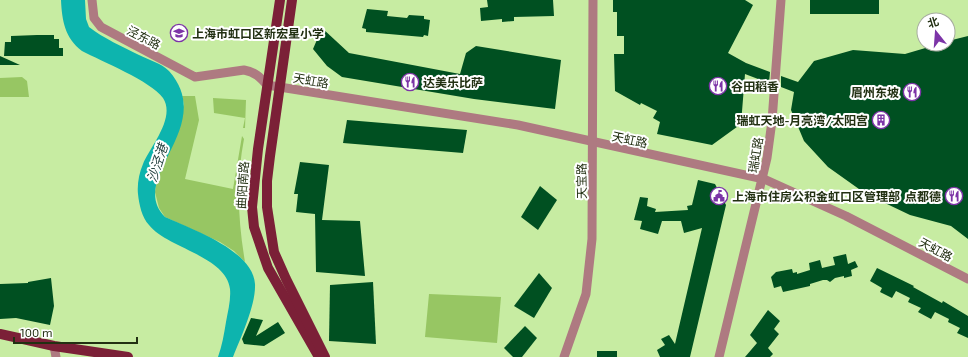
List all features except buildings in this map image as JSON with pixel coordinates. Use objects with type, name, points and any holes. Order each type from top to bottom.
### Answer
[{"type":"main road","name":"曲阳南路","points":[[280,0],[253,187],[254,227],[268,268],[319,357]]},
{"type":"main road","name":"曲阳南路","points":[[292,0],[267,182],[270,232],[279,265],[325,357]]},
{"type":"main road","points":[[0,334],[54,346],[128,357]]},
{"type":"street","name":"泾东路","points":[[92,0],[94,18],[101,27],[187,74],[195,77],[244,70],[256,73],[268,85]]},
{"type":"street","name":"天宝路","points":[[564,357],[582,305],[590,268],[593,225],[593,0]]},
{"type":"street","name":"瑞虹路","points":[[718,357],[764,179],[772,121],[781,0]]},
{"type":"street","name":"天虹路","points":[[268,85],[484,119],[764,179],[846,216],[968,279]]},
{"type":"street","points":[[54,346],[56,357]]},
{"type":"green space","points":[[22,77],[27,81],[29,97],[0,97],[0,78]]},
{"type":"green space","points":[[182,96],[195,96],[199,120],[185,179],[233,189],[242,136],[244,139],[241,155],[239,185],[239,216],[245,262],[234,251],[220,242],[165,217],[159,208],[155,192],[157,178],[184,104]]},
{"type":"green space","points":[[213,98],[246,100],[245,128],[243,128],[245,118],[214,113]]},
{"type":"green space","points":[[429,294],[501,297],[497,343],[425,337]]},
{"type":"water","name":"沙泾港","points":[[61,0],[85,0],[86,19],[89,27],[113,42],[166,68],[181,92],[184,112],[179,132],[162,168],[156,186],[156,202],[165,217],[219,242],[244,261],[252,272],[255,292],[251,311],[233,357],[218,357],[223,340],[230,301],[230,289],[226,278],[218,268],[207,260],[157,233],[147,222],[140,206],[138,198],[139,175],[146,157],[164,123],[166,106],[163,98],[137,78],[82,51],[76,46],[68,35],[62,15]]},
{"type":"place","name":"上海市虹口区新宏星小学","points":[[179,33]]},
{"type":"place","name":"达美乐比萨","points":[[410,82]]},
{"type":"place","name":"谷田稻香","points":[[718,86]]},
{"type":"place","name":"眉州东坡","points":[[912,92]]},
{"type":"place","name":"瑞虹天地-月亮湾/太阳宫","points":[[881,120]]},
{"type":"place","name":"上海市住房公积金虹口区管理部","points":[[719,196]]},
{"type":"place","name":"点都德","points":[[954,196]]}]
